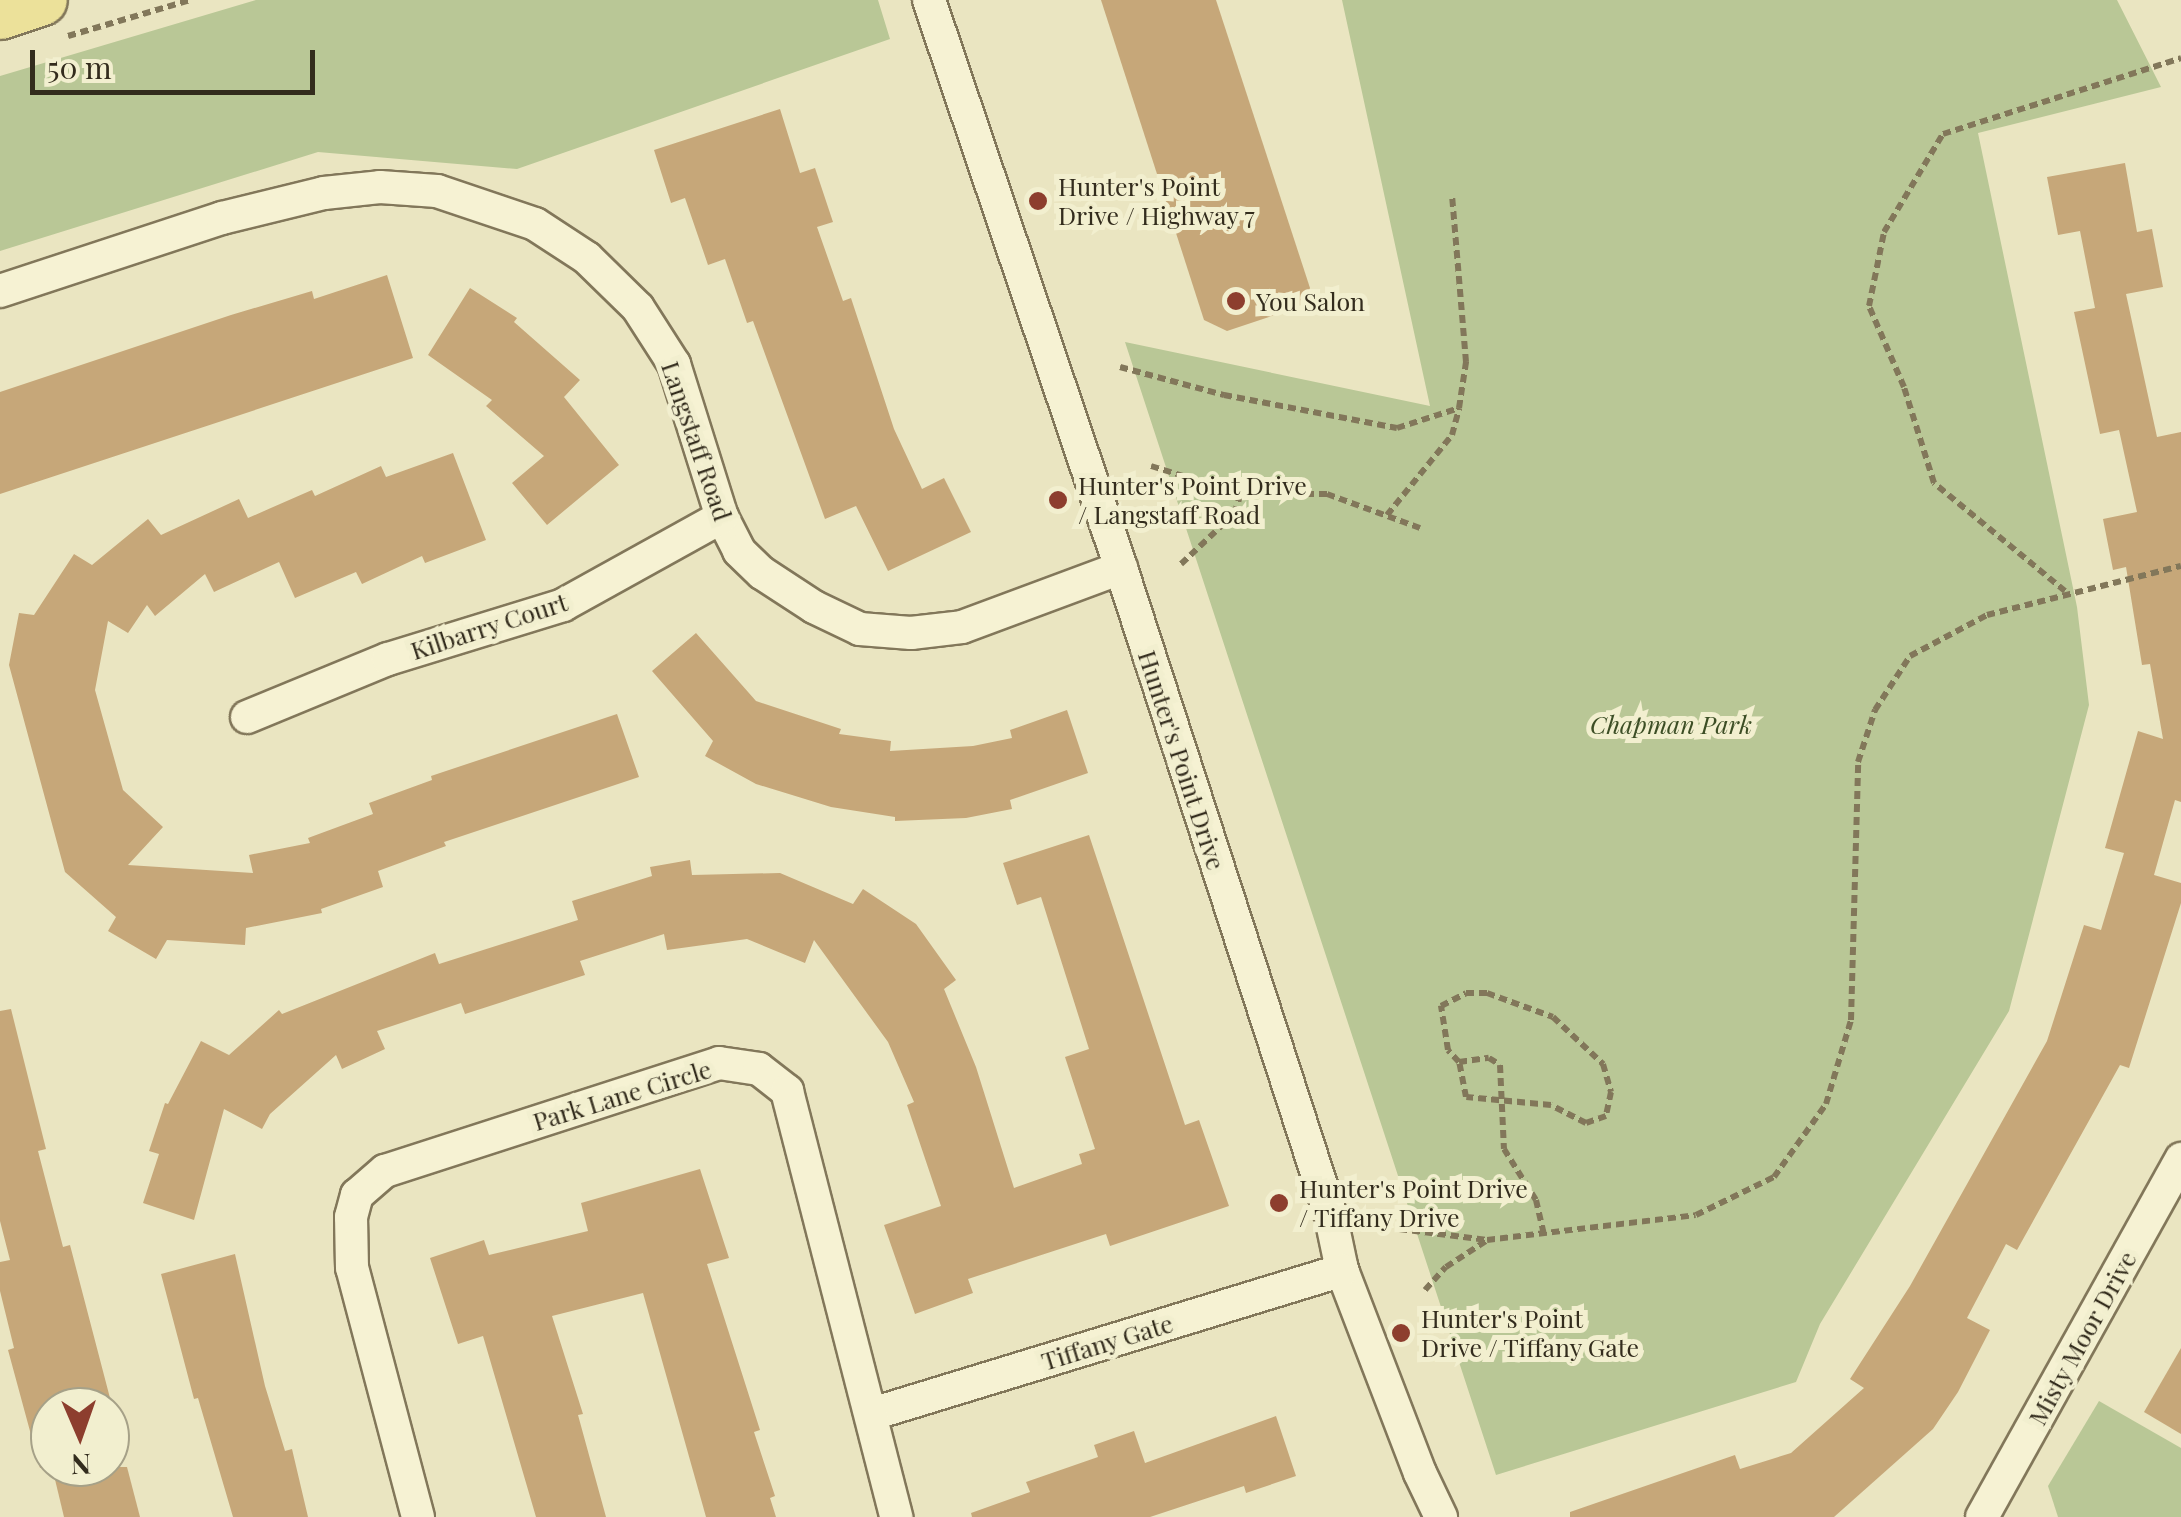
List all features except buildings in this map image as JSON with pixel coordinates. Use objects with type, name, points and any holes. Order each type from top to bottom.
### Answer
[{"type":"main road","points":[[0,14],[50,20]]},
{"type":"street","name":"Hunter's Point Drive","points":[[929,0],[1121,568],[1330,1213],[1342,1270],[1441,1517]]},
{"type":"street","name":"Langstaff Road","points":[[0,291],[222,218],[324,193],[380,187],[437,191],[534,224],[586,258],[638,308],[674,364],[722,517],[739,551],[762,573],[814,607],[860,629],[911,633],[962,627],[1121,568]]},
{"type":"street","name":"Kilbarry Court","points":[[247,717],[388,659],[564,605],[722,517]]},
{"type":"street","name":"Park Lane Circle","points":[[418,1517],[352,1268],[351,1217],[357,1194],[385,1171],[718,1063],[759,1068],[787,1091],[896,1517]]},
{"type":"street","name":"Misty Moor Drive","points":[[1982,1517],[2181,1159]]},
{"type":"street","name":"Tiffany Gate","points":[[872,1414],[1342,1270]]},
{"type":"path","points":[[50,20],[190,0]]},
{"type":"path","points":[[2066,592],[1934,483],[1904,387],[1869,306],[1884,232],[1943,134],[2181,58]]},
{"type":"path","points":[[1387,516],[1452,435],[1459,408],[1466,362],[1452,197]]},
{"type":"path","points":[[1120,367],[1242,399],[1397,428],[1459,408]]},
{"type":"path","points":[[1151,466],[1241,494],[1327,494],[1420,528]]},
{"type":"path","points":[[1180,564],[1234,514],[1241,494]]},
{"type":"path","points":[[1399,1229],[1486,1240],[1696,1216],[1774,1177],[1826,1104],[1851,1020],[1858,762],[1874,710],[1910,656],[1987,615],[2181,566]]},
{"type":"path","points":[[1487,992],[1554,1017],[1603,1064],[1612,1092],[1606,1116],[1586,1123],[1552,1105],[1466,1097],[1459,1062],[1448,1050],[1441,1006],[1466,993],[1487,992]]},
{"type":"path","points":[[1459,1062],[1490,1058],[1500,1066],[1504,1150],[1536,1200],[1544,1236]]},
{"type":"path","points":[[1425,1290],[1446,1267],[1486,1240]]},
{"type":"green space","points":[[256,0],[878,0],[890,39],[517,169],[318,152],[0,251],[0,76]]},
{"type":"green space","name":"Chapman Park","points":[[1342,0],[2117,0],[2161,87],[1978,133],[2077,607],[2089,705],[2009,1011],[1820,1324],[1796,1382],[1496,1475],[1125,342],[1430,406]]},
{"type":"green space","points":[[2099,1401],[2181,1448],[2181,1517],[2058,1517],[2048,1486]]},
{"type":"place","name":"Hunter's Point Drive / Highway 7","points":[[1038,201]]},
{"type":"place","name":"You Salon","points":[[1236,301]]},
{"type":"place","name":"Hunter's Point Drive / Langstaff Road","points":[[1058,500]]},
{"type":"place","name":"Hunter's Point Drive / Tiffany Drive","points":[[1279,1203]]},
{"type":"place","name":"Hunter's Point Drive / Tiffany Gate","points":[[1401,1333]]}]
